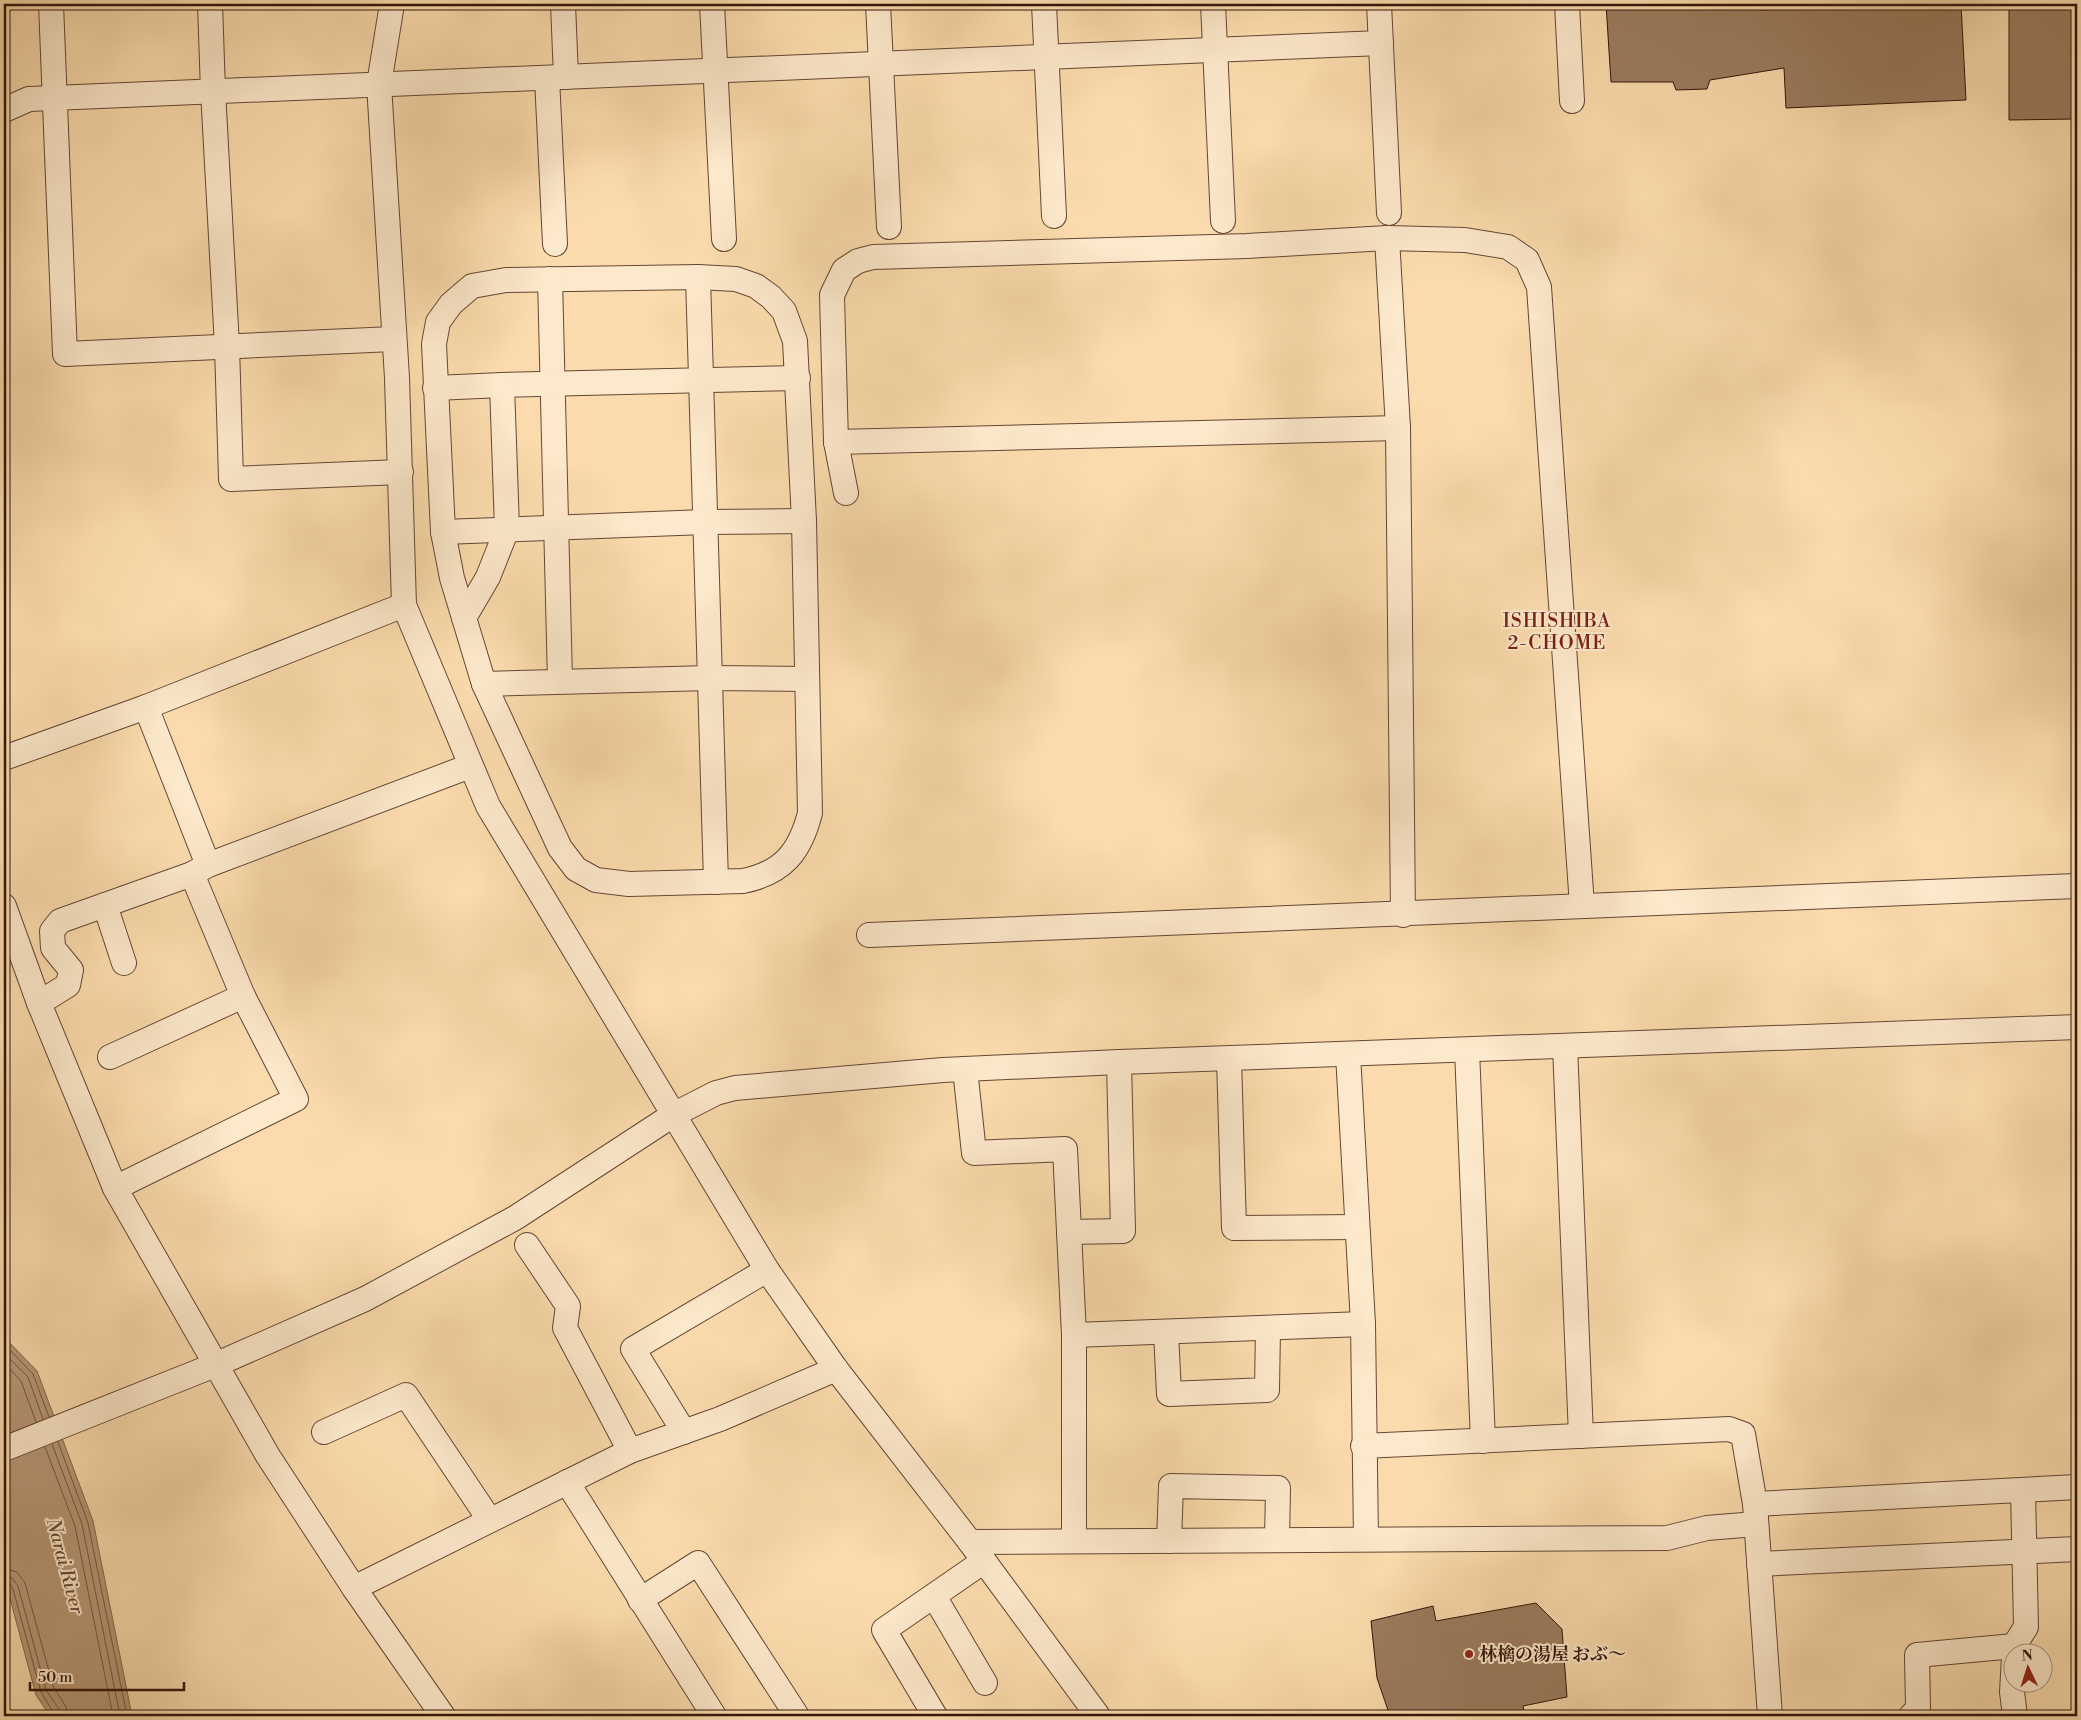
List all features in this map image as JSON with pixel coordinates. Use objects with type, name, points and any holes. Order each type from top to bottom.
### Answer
[{"type":"street","points":[[51,4],[65,354],[393,339]]},
{"type":"street","points":[[210,4],[227,346],[231,479],[401,472]]},
{"type":"street","points":[[392,4],[379,84],[401,472],[404,606],[488,806],[767,1270],[836,1369],[970,1542],[1098,1716]]},
{"type":"street","points":[[555,244],[556,77],[563,4]]},
{"type":"street","points":[[712,4],[724,238]]},
{"type":"street","points":[[878,4],[889,227]]},
{"type":"street","points":[[1044,4],[1054,216]]},
{"type":"street","points":[[1213,4],[1223,221]]},
{"type":"street","points":[[1379,4],[1389,213]]},
{"type":"street","points":[[1567,4],[1572,101]]},
{"type":"street","points":[[4,110],[29,99],[1381,43]]},
{"type":"street","points":[[1387,238],[1398,428],[1403,915]]},
{"type":"street","points":[[846,493],[836,442],[832,295],[844,270],[858,261],[873,257],[1247,246],[1387,238],[1465,240],[1508,247],[1527,260],[1539,287],[1582,906]]},
{"type":"street","points":[[698,278],[716,882]]},
{"type":"street","points":[[698,278],[736,278],[756,286],[771,297],[784,311],[795,340],[804,521],[810,813],[800,843],[777,869],[761,877],[743,881],[629,884],[596,880],[576,869],[560,848],[484,684],[464,618],[452,578],[443,532],[434,344],[438,322],[451,304],[472,286],[506,280],[698,278]]},
{"type":"street","points":[[550,279],[560,681]]},
{"type":"street","points":[[435,388],[798,378]]},
{"type":"street","points":[[464,618],[488,577],[507,529],[502,385]]},
{"type":"street","points":[[836,442],[1398,428]]},
{"type":"street","points":[[443,532],[705,522],[804,521]]},
{"type":"street","points":[[4,758],[146,707],[404,606]]},
{"type":"street","points":[[484,684],[710,678],[807,680]]},
{"type":"street","points":[[115,1188],[296,1100],[242,996],[146,707]]},
{"type":"street","points":[[39,1003],[68,985],[71,970],[53,948],[52,931],[60,920],[470,766]]},
{"type":"street","points":[[869,935],[1403,915],[2077,886]]},
{"type":"street","points":[[104,905],[124,963]]},
{"type":"street","points":[[4,906],[39,1003],[115,1188],[268,1456],[354,1588],[444,1716]]},
{"type":"street","points":[[110,1057],[242,996]]},
{"type":"street","points":[[4,1448],[215,1365],[365,1299],[507,1222],[673,1115],[716,1093],[736,1088],[965,1069],[1119,1062],[2077,1028]]},
{"type":"street","points":[[1565,1046],[1581,1436]]},
{"type":"street","points":[[1466,1050],[1483,1441]]},
{"type":"street","points":[[1348,1054],[1363,1324],[1363,1446],[1366,1540]]},
{"type":"street","points":[[1229,1059],[1234,1228],[1358,1227]]},
{"type":"street","points":[[1069,1232],[1123,1231],[1119,1062]]},
{"type":"street","points":[[965,1069],[974,1153],[1065,1148],[1074,1335],[1074,1542]]},
{"type":"street","points":[[527,1245],[568,1306],[565,1328],[630,1452]]},
{"type":"street","points":[[684,1432],[633,1349],[767,1270]]},
{"type":"street","points":[[1074,1335],[1363,1324]]},
{"type":"street","points":[[1166,1332],[1169,1394],[1267,1390],[1268,1328]]},
{"type":"street","points":[[354,1588],[490,1519],[630,1452],[720,1420],[836,1369]]},
{"type":"street","points":[[324,1432],[406,1395],[490,1519]]},
{"type":"street","points":[[1363,1446],[1729,1429],[1743,1434],[1755,1514],[1770,1716]]},
{"type":"street","points":[[567,1482],[714,1716]]},
{"type":"street","points":[[1169,1541],[1171,1486],[1278,1488],[1277,1540]]},
{"type":"street","points":[[970,1542],[1667,1538],[1755,1514],[2023,1490],[2077,1487]]},
{"type":"street","points":[[2019,1642],[2026,1627],[2023,1490]]},
{"type":"street","points":[[1759,1564],[2077,1549]]},
{"type":"street","points":[[935,1716],[884,1630],[984,1561]]},
{"type":"street","points":[[640,1600],[698,1562],[798,1716]]},
{"type":"street","points":[[934,1596],[985,1683]]},
{"type":"street","points":[[1911,1716],[1918,1709],[1917,1655],[2004,1652]]},
{"type":"street","points":[[2012,1692],[2015,1716]]},
{"type":"water","name":"Narai River","points":[[4,1337],[37,1371],[93,1521],[132,1716],[50,1716],[36,1695],[8,1591],[4,1583]]},
{"type":"building","points":[[1606,4],[1759,4],[1760,10],[1835,7],[1835,4],[1961,4],[1966,100],[1786,108],[1784,68],[1710,80],[1707,89],[1676,90],[1673,82],[1611,82]]},
{"type":"building","points":[[2009,4],[2077,4],[2077,119],[2009,120]]},
{"type":"building","name":"林檎の湯屋 おぶ～","points":[[1536,1603],[1562,1629],[1567,1697],[1523,1706],[1525,1716],[1390,1716],[1377,1678],[1371,1621],[1433,1606],[1436,1621]]},
{"type":"place","name":"林檎の湯屋 おぶ～","points":[[1469,1654]]},
{"type":"district","name":"ISHISHIBA 2-CHOME","points":[[1557,632]]}]
